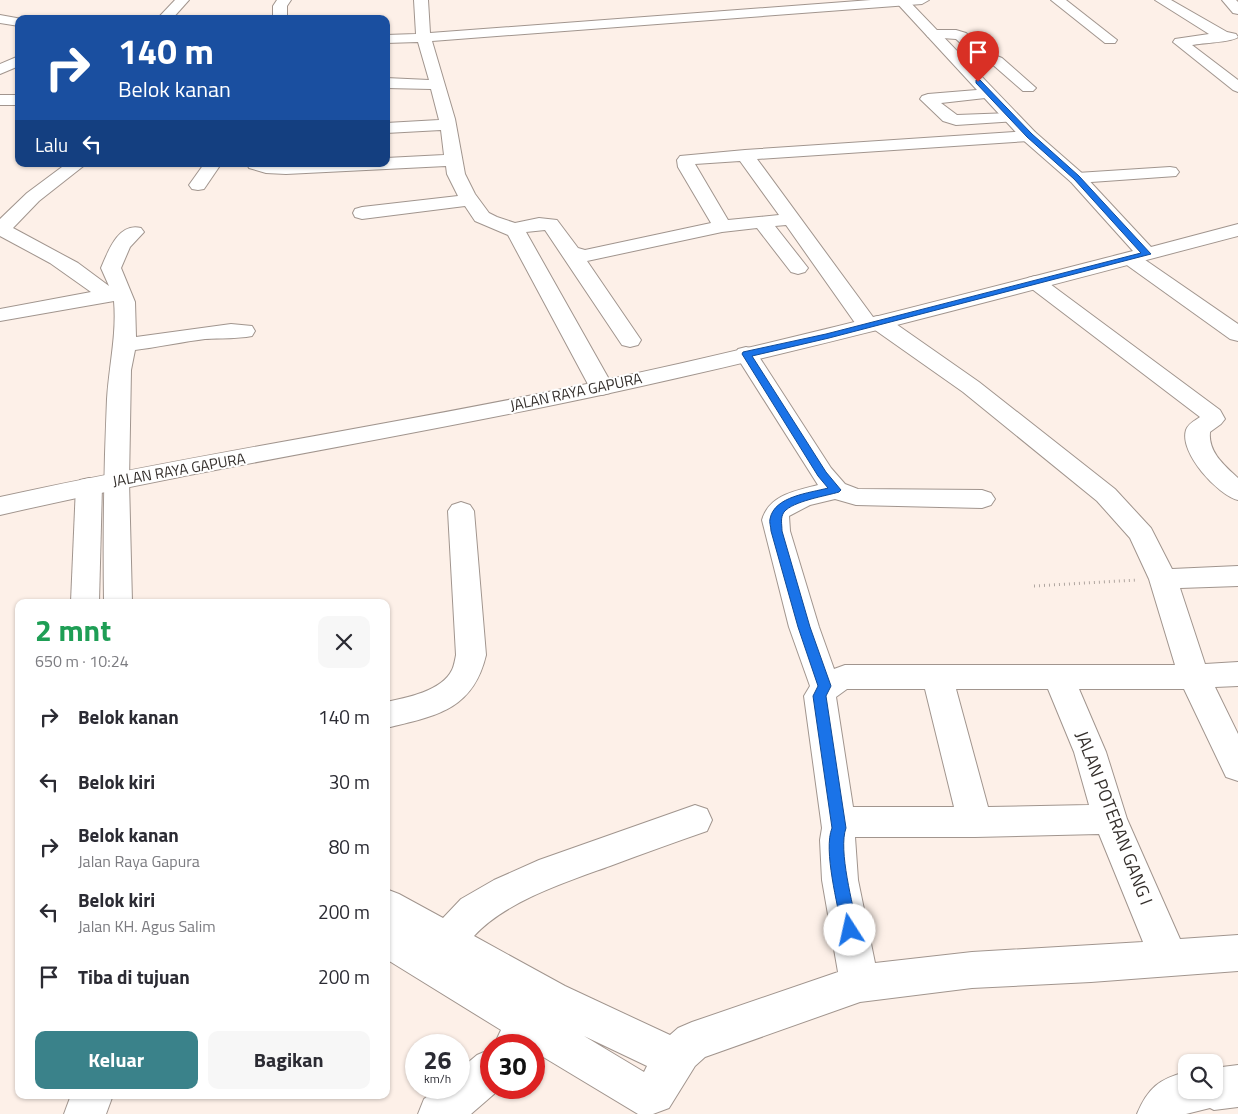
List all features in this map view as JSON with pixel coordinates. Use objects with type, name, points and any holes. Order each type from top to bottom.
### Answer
[{"type":"street","points":[[168,15],[182,0]]},
{"type":"street","points":[[280,15],[280,6],[284,0]]},
{"type":"street","points":[[421,0],[425,38],[439,84],[454,160],[460,185],[469,200],[482,218],[513,229],[550,224],[630,340]]},
{"type":"street","points":[[723,0],[736,13]]},
{"type":"street","points":[[390,39],[425,38],[922,0]]},
{"type":"street","points":[[1058,0],[1110,40]]},
{"type":"street","points":[[1162,0],[1231,37]]},
{"type":"street","points":[[1229,0],[1238,10]]},
{"type":"street","points":[[902,1],[1029,136],[1077,178],[1139,257],[1238,334]]},
{"type":"street","points":[[0,19],[15,21]]},
{"type":"street","points":[[933,34],[956,34],[961,36],[982,55],[996,61],[1028,88]]},
{"type":"street","points":[[1231,37],[1180,42],[1238,87]]},
{"type":"street","points":[[390,83],[439,84]]},
{"type":"street","points":[[990,94],[928,99],[949,118],[956,120],[1013,118]]},
{"type":"street","points":[[0,100],[15,100]]},
{"type":"street","points":[[390,128],[447,125]]},
{"type":"street","points":[[722,226],[687,167],[686,160],[1029,136]]},
{"type":"street","points":[[745,155],[873,323],[971,387],[1106,496],[1142,534],[1163,579],[1194,677],[1238,767]]},
{"type":"street","points":[[390,164],[454,160]]},
{"type":"street","points":[[73,167],[33,197],[4,223],[124,302],[124,345],[120,370],[116,482],[118,599]]},
{"type":"street","points":[[198,185],[210,167]]},
{"type":"street","points":[[263,167],[286,170],[336,167]]},
{"type":"street","points":[[1077,178],[1170,172]]},
{"type":"street","points":[[362,213],[469,200]]},
{"type":"street","points":[[571,252],[584,256],[722,226],[792,219]]},
{"type":"street","points":[[762,222],[798,268]]},
{"type":"street","points":[[513,229],[602,388]]},
{"type":"street","name":"JALAN RAYA GAPURA","points":[[0,506],[89,486],[380,433],[602,388],[1139,257],[1238,230]]},
{"type":"street","points":[[115,295],[112,262],[120,245],[134,232]]},
{"type":"street","points":[[1035,282],[1212,415],[1213,419],[1198,429],[1197,444],[1202,454],[1236,488]]},
{"type":"street","points":[[0,315],[115,295]]},
{"type":"street","points":[[124,345],[201,333],[230,330],[244,332]]},
{"type":"street","points":[[746,354],[822,474],[836,490],[856,497],[982,499]]},
{"type":"street","points":[[85,599],[89,486]]},
{"type":"street","points":[[825,686],[804,627],[777,531],[776,519],[780,509],[794,501],[836,490]]},
{"type":"street","points":[[390,714],[431,704],[465,677],[471,655],[461,511]]},
{"type":"street","points":[[1163,579],[1238,576]]},
{"type":"street","points":[[860,984],[837,858],[836,835],[839,828],[820,696],[825,686],[834,680],[845,677],[1194,677],[1238,674]]},
{"type":"street","points":[[937,677],[975,822]]},
{"type":"street","name":"JALAN POTERAN GANG I","points":[[1059,677],[1090,752],[1110,819],[1169,958]]},
{"type":"street","points":[[839,828],[847,823],[860,821],[975,822],[1110,819]]},
{"type":"street","points":[[438,953],[474,911],[507,892],[552,871],[695,820]]},
{"type":"street","points":[[390,910],[438,953],[520,1034]]},
{"type":"street","points":[[390,939],[438,953],[551,1000],[667,1073]]},
{"type":"street","points":[[545,1047],[645,1096],[692,1042],[860,984],[972,970],[1091,964],[1238,953]]},
{"type":"street","points":[[439,1114],[480,1079]]},
{"type":"street","points":[[1223,1088],[1238,1086]]},
{"type":"street","points":[[1158,1114],[1164,1103],[1178,1096]]},
{"type":"street","points":[[85,1114],[91,1099]]},
{"type":"path","points":[[1034,586],[1163,579]]},
{"type":"route","points":[[850,930],[837,858],[836,835],[839,828],[820,696],[825,686],[804,627],[777,531],[776,519],[780,509],[794,501],[836,490],[822,474],[746,354],[790,345],[1147,254],[1077,178],[1029,136],[978,82]]}]
